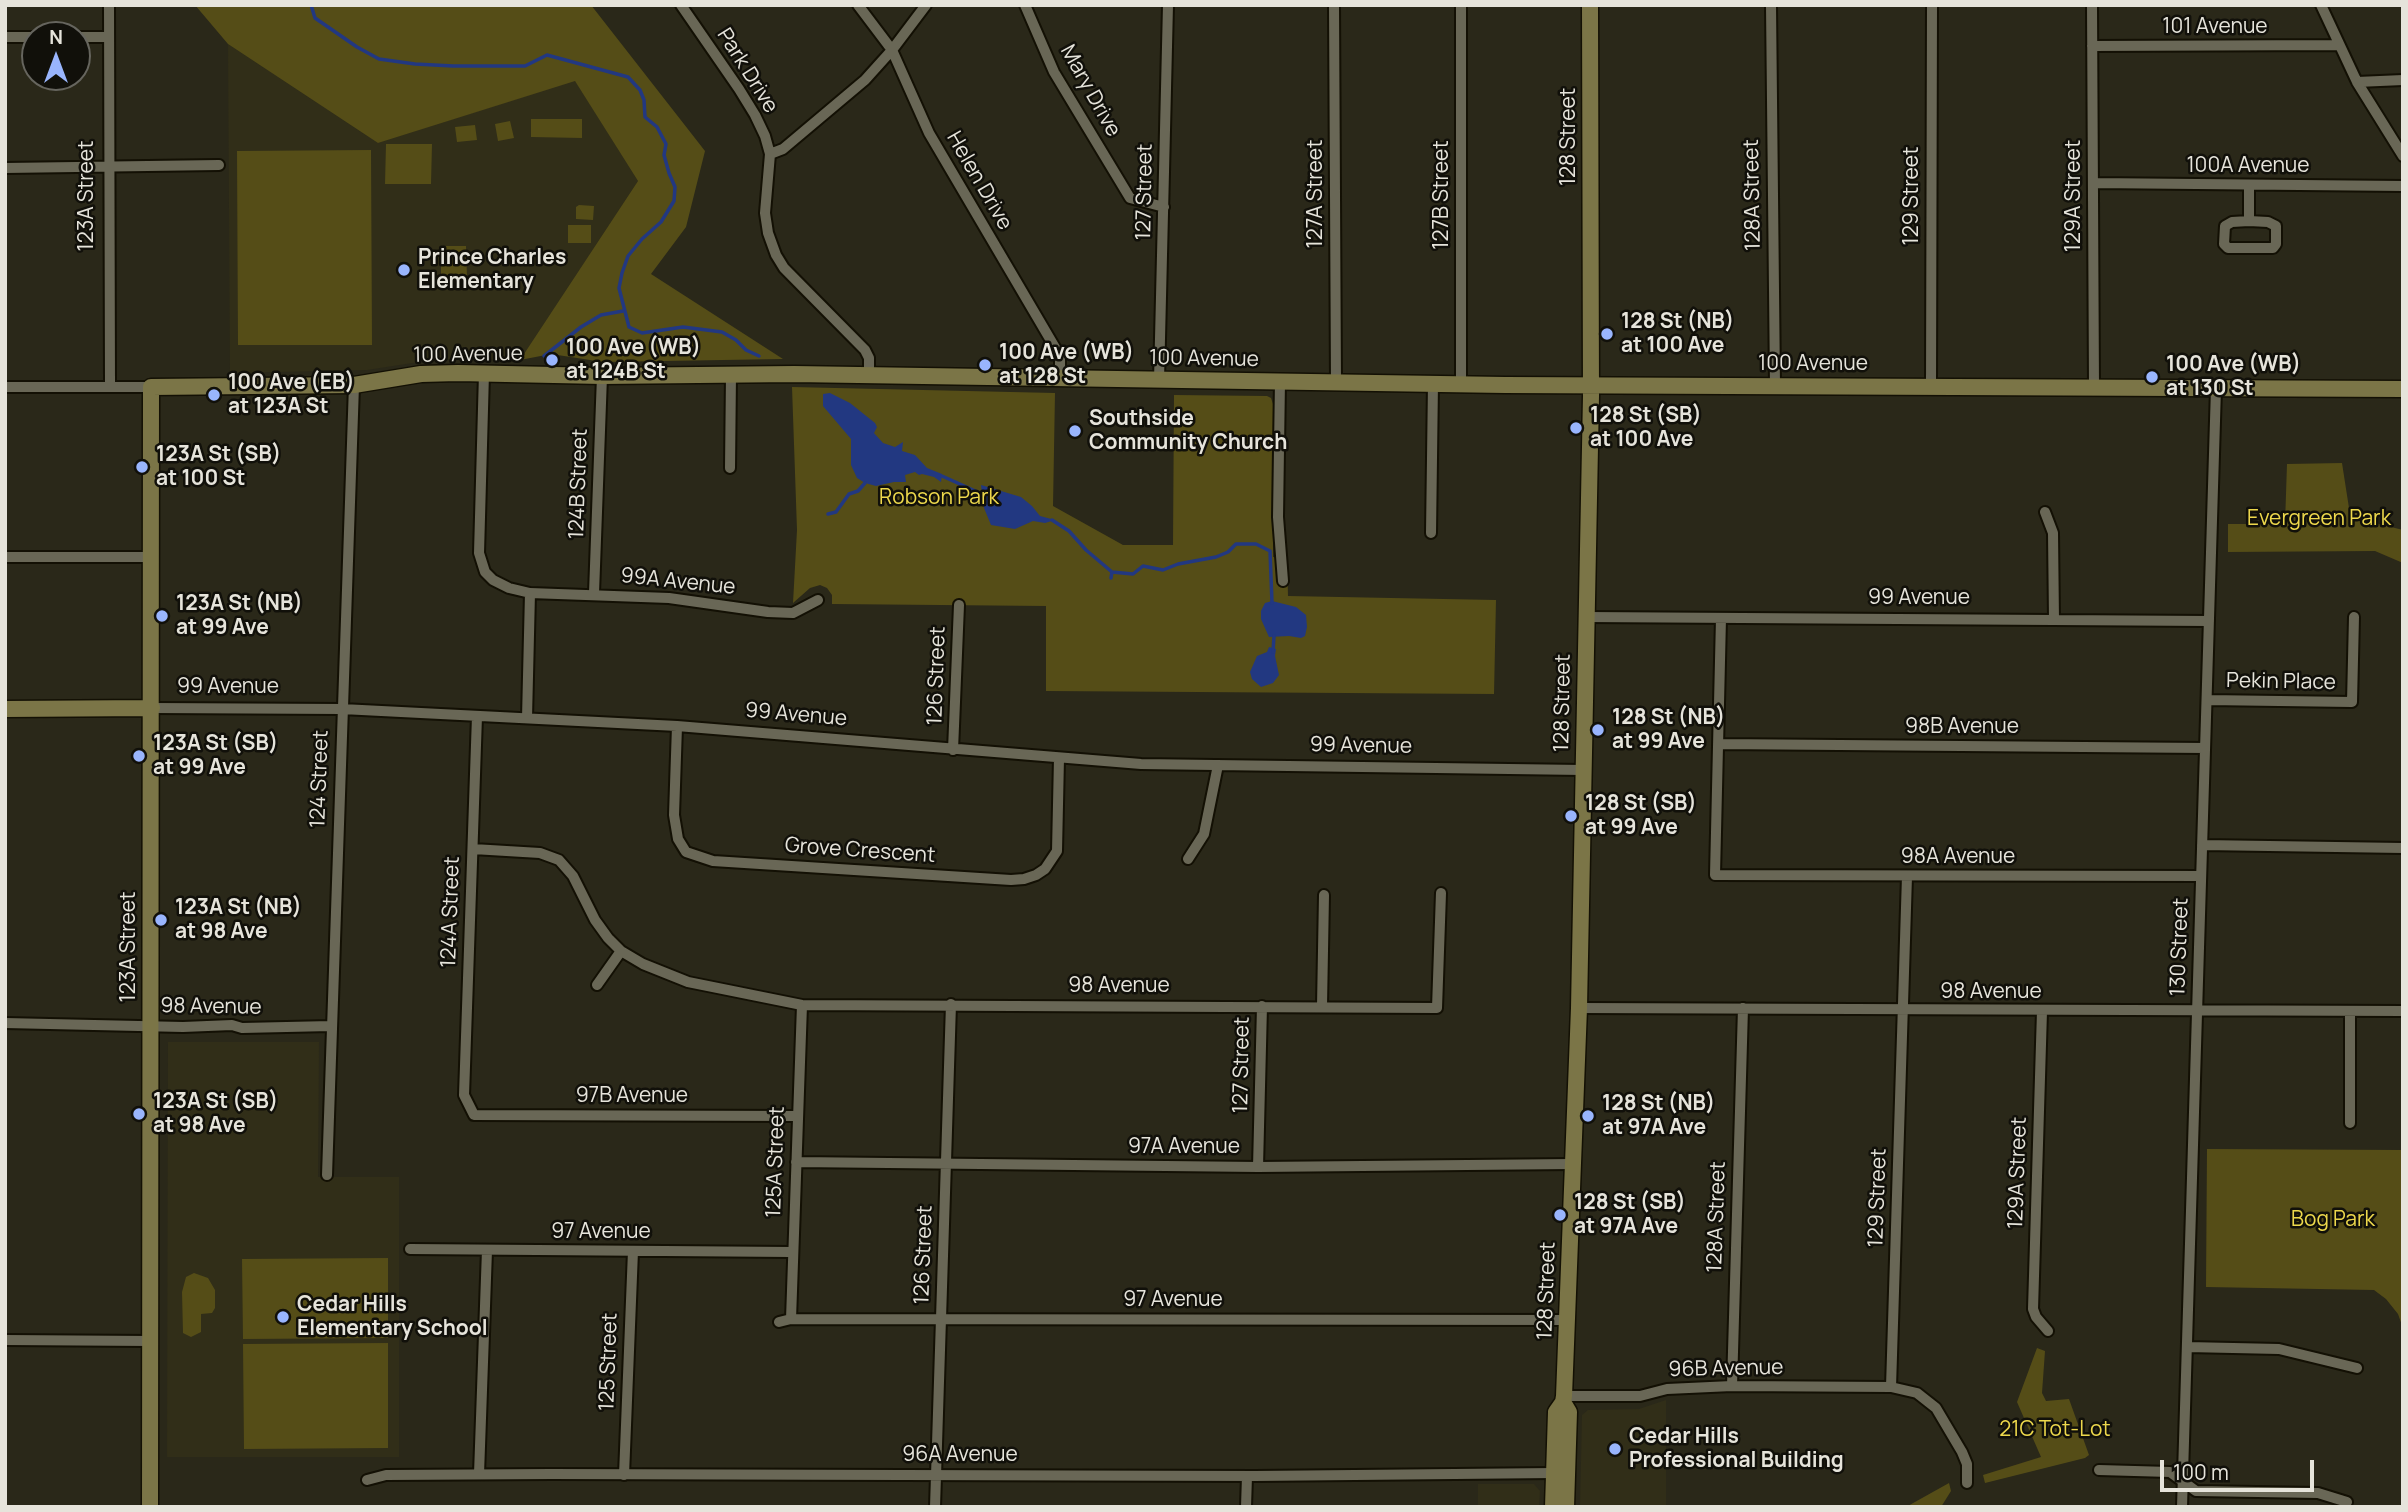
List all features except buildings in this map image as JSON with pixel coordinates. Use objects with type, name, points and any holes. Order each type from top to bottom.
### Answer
[{"type":"street","name":"123A Street","points":[[109,5],[110,386]]},
{"type":"street","name":"Park Drive","points":[[681,5],[752,108],[765,136],[770,154],[765,213],[768,233],[776,255],[784,268],[865,350],[869,358],[869,375]]},
{"type":"street","name":"Helen Drive","points":[[858,5],[892,50],[929,133],[1060,356],[1060,378]]},
{"type":"street","points":[[770,154],[783,149],[865,80],[926,5]]},
{"type":"street","name":"Mary Drive","points":[[1025,5],[1054,72],[1130,198],[1164,206]]},
{"type":"street","name":"127 Street","points":[[1159,380],[1168,5]]},
{"type":"street","name":"127A Street","points":[[1334,5],[1336,382]]},
{"type":"street","name":"127B Street","points":[[1461,5],[1461,384]]},
{"type":"street","name":"128 Street","points":[[1566,1507],[1569,1412],[1564,1399],[1579,1008],[1591,385],[1590,5]]},
{"type":"street","name":"128A Street","points":[[1771,5],[1775,385]]},
{"type":"street","name":"129 Street","points":[[1931,386],[1932,5]]},
{"type":"street","name":"129A Street","points":[[2092,5],[2094,387]]},
{"type":"street","points":[[2320,5],[2357,82],[2403,156]]},
{"type":"street","points":[[91,37],[108,37]]},
{"type":"street","name":"101 Avenue","points":[[2092,46],[2338,45]]},
{"type":"street","points":[[2357,82],[2403,80]]},
{"type":"street","points":[[5,168],[219,165]]},
{"type":"street","name":"100A Avenue","points":[[2093,183],[2403,186]]},
{"type":"street","points":[[2249,186],[2249,221]]},
{"type":"street","points":[[2249,221],[2268,222],[2276,226],[2276,244],[2273,248],[2228,248],[2224,244],[2225,226],[2232,222],[2249,221]]},
{"type":"street","points":[[484,373],[480,559],[485,572],[493,580],[509,588],[530,593],[527,718]]},
{"type":"street","name":"100 Avenue","points":[[5,387],[354,384],[421,374],[484,373],[602,376],[869,375],[1461,384],[2403,389]]},
{"type":"street","points":[[730,468],[732,375]]},
{"type":"street","name":"124B Street","points":[[594,593],[602,376]]},
{"type":"street","points":[[1280,381],[1278,517],[1283,581]]},
{"type":"street","points":[[1431,533],[1433,383]]},
{"type":"street","name":"124 Street","points":[[327,1175],[354,384]]},
{"type":"street","name":"123A Street","points":[[150,1507],[151,387]]},
{"type":"street","name":"130 Street","points":[[2182,1507],[2216,388]]},
{"type":"street","points":[[2045,512],[2053,533],[2054,620]]},
{"type":"street","points":[[5,557],[152,557]]},
{"type":"street","name":"99A Avenue","points":[[530,593],[594,593],[669,598],[793,613],[818,600]]},
{"type":"street","name":"126 Street","points":[[953,750],[960,605]]},
{"type":"street","name":"99 Avenue","points":[[1586,617],[2209,621]]},
{"type":"street","name":"Pekin Place","points":[[2207,700],[2352,702],[2354,617]]},
{"type":"street","points":[[1718,744],[1721,618]]},
{"type":"street","name":"99 Avenue","points":[[5,709],[342,709],[677,726],[1141,764],[1583,770]]},
{"type":"street","name":"124A Street","points":[[470,1108],[464,1095],[477,716]]},
{"type":"street","name":"Grove Crescent","points":[[677,726],[674,815],[678,839],[687,852],[713,861],[1024,879],[1045,869],[1057,851],[1059,758]]},
{"type":"street","name":"98B Avenue","points":[[1718,744],[2205,748]]},
{"type":"street","name":"98A Avenue","points":[[1718,744],[1715,875],[2202,876]]},
{"type":"street","points":[[1188,859],[1204,834],[1218,765]]},
{"type":"street","points":[[2202,845],[2403,848]]},
{"type":"street","points":[[473,849],[540,853],[559,860],[573,876],[595,920],[621,951],[597,985]]},
{"type":"street","name":"129 Street","points":[[1891,1387],[1908,876]]},
{"type":"street","name":"98 Avenue","points":[[621,951],[665,974],[688,982],[802,1006],[951,1004],[1437,1008],[1441,893]]},
{"type":"street","points":[[1322,1006],[1324,895]]},
{"type":"street","name":"126 Street","points":[[935,1507],[951,1004]]},
{"type":"street","name":"125A Street","points":[[785,1321],[796,1162],[802,1006]]},
{"type":"street","name":"127 Street","points":[[1258,1167],[1262,1006]]},
{"type":"street","name":"98 Avenue","points":[[1579,1008],[2403,1011]]},
{"type":"street","name":"128A Street","points":[[1732,1386],[1742,1008]]},
{"type":"street","name":"129A Street","points":[[2042,1011],[2034,1309],[2036,1318],[2048,1331]]},
{"type":"street","points":[[2350,1012],[2350,1123]]},
{"type":"street","name":"98 Avenue","points":[[5,1023],[183,1027],[232,1025],[242,1028],[331,1026]]},
{"type":"street","name":"97B Avenue","points":[[470,1108],[474,1115],[797,1116]]},
{"type":"street","name":"97A Avenue","points":[[796,1162],[1258,1167],[1572,1164]]},
{"type":"street","name":"97 Avenue","points":[[411,1249],[791,1252]]},
{"type":"street","points":[[479,1474],[487,1250]]},
{"type":"street","name":"125 Street","points":[[624,1475],[632,1251]]},
{"type":"street","name":"97 Avenue","points":[[785,1321],[1567,1320]]},
{"type":"street","points":[[5,1340],[150,1341]]},
{"type":"street","points":[[2187,1347],[2279,1349],[2357,1368]]},
{"type":"street","points":[[1891,1387],[1917,1393],[1936,1408],[1967,1464],[1967,1483]]},
{"type":"street","name":"96B Avenue","points":[[1564,1399],[1640,1396],[1667,1388],[1891,1387]]},
{"type":"street","name":"128 Street","points":[[1553,1507],[1556,1412],[1564,1399]]},
{"type":"street","points":[[2099,1470],[2170,1472],[2196,1491],[2318,1493],[2347,1502]]},
{"type":"street","name":"96A Avenue","points":[[367,1480],[386,1475],[479,1474],[1247,1476],[1554,1473]]},
{"type":"street","points":[[1246,1507],[1247,1476]]},
{"type":"shaded area","name":"Prince Charles Elementary","points":[[228,44],[378,143],[575,80],[638,181],[520,360],[438,359],[367,370],[230,373]]},
{"type":"shaded area","name":"Cedar Hills Elementary School","points":[[168,1042],[319,1042],[318,1177],[399,1177],[399,1457],[167,1457]]},
{"type":"shaded area","points":[[1666,1400],[1666,1507],[1580,1507],[1582,1415],[1588,1410],[1639,1409]]},
{"type":"shaded area","points":[[1478,1484],[1534,1484],[1540,1491],[1539,1507],[1478,1507]]},
{"type":"green space","points":[[195,5],[591,5],[705,151],[686,227],[651,274],[783,359],[603,362],[551,354],[520,360],[638,181],[575,81],[378,143],[228,44]]},
{"type":"green space","points":[[531,119],[582,119],[582,138],[531,137]]},
{"type":"green space","points":[[510,121],[514,138],[498,141],[495,124]]},
{"type":"green space","points":[[475,125],[477,140],[457,142],[455,127]]},
{"type":"green space","points":[[386,144],[432,144],[431,184],[385,184]]},
{"type":"green space","points":[[371,150],[372,345],[238,345],[237,151]]},
{"type":"green space","points":[[594,206],[593,220],[576,219],[576,207]]},
{"type":"green space","points":[[568,225],[591,225],[591,243],[568,243]]},
{"type":"green space","points":[[441,246],[466,246],[467,277],[441,278]]},
{"type":"green space","name":"Robson Park","points":[[792,387],[1055,393],[1053,506],[1123,545],[1173,545],[1174,395],[1267,396],[1273,404],[1273,557],[1287,558],[1288,596],[1496,600],[1494,694],[1046,691],[1046,606],[832,604],[832,595],[827,588],[820,585],[810,588],[793,603],[797,530]]},
{"type":"green space","name":"Evergreen Park","points":[[2342,463],[2349,508],[2379,524],[2403,530],[2403,563],[2375,551],[2228,552],[2228,524],[2285,524],[2287,464]]},
{"type":"green space","name":"Bog Park","points":[[2207,1149],[2403,1150],[2403,1328],[2398,1314],[2386,1299],[2374,1290],[2206,1287]]},
{"type":"green space","points":[[388,1258],[388,1338],[243,1339],[242,1259]]},
{"type":"green space","points":[[194,1273],[208,1278],[215,1290],[215,1308],[212,1313],[201,1314],[201,1332],[191,1337],[183,1333],[182,1292],[186,1277]]},
{"type":"green space","points":[[388,1343],[388,1448],[244,1449],[243,1344]]},
{"type":"green space","name":"21C Tot-Lot","points":[[2037,1348],[2045,1351],[2042,1393],[2046,1401],[2069,1399],[2089,1455],[1985,1483],[1983,1475],[2041,1457],[2017,1402]]},
{"type":"green space","points":[[1949,1483],[1951,1491],[1941,1507],[1906,1507]]},
{"type":"water","points":[[830,393],[850,403],[875,423],[877,427],[874,433],[883,443],[895,447],[903,442],[902,451],[915,455],[927,468],[942,474],[941,482],[934,477],[915,472],[905,475],[906,482],[876,486],[857,478],[851,465],[851,439],[823,406],[823,394]]},
{"type":"water","points":[[981,485],[1021,497],[1040,516],[1055,520],[1045,523],[1033,521],[1015,529],[991,525],[984,508]]},
{"type":"water","points":[[1272,601],[1296,607],[1306,615],[1305,636],[1269,637],[1261,619],[1261,611],[1265,603]]},
{"type":"water","points":[[1269,647],[1276,649],[1279,675],[1273,683],[1261,687],[1252,679],[1250,672],[1257,656],[1267,652]]},
{"type":"waterway","points":[[311,5],[315,18],[379,59],[453,66],[525,66],[547,55],[628,77],[640,90],[644,100],[645,117],[657,127],[666,144],[664,155],[675,187],[674,201],[661,222],[628,256],[622,273],[619,288],[629,327],[642,333],[683,327],[722,332],[759,356]]},
{"type":"waterway","points":[[544,356],[601,315],[623,311]]},
{"type":"waterway","points":[[942,476],[982,494]]},
{"type":"waterway","points":[[828,514],[836,512],[849,494],[858,491],[865,483]]},
{"type":"waterway","points":[[1052,520],[1069,531],[1112,572]]},
{"type":"waterway","points":[[1111,578],[1112,572],[1133,574],[1143,566],[1163,570],[1178,564],[1216,557],[1228,552],[1236,544],[1256,544],[1270,551],[1272,603]]},
{"type":"waterway","points":[[1273,652],[1274,636]]},
{"type":"place","name":"Prince Charles Elementary","points":[[404,270]]},
{"type":"place","name":"128 St (NB) at 100 Ave","points":[[1607,334]]},
{"type":"place","name":"100 Ave (WB) at 124B St","points":[[552,360]]},
{"type":"place","name":"100 Ave (WB) at 128 St","points":[[985,365]]},
{"type":"place","name":"100 Ave (WB) at 130 St","points":[[2152,377]]},
{"type":"place","name":"100 Ave (EB) at 123A St","points":[[214,395]]},
{"type":"place","name":"128 St (SB) at 100 Ave","points":[[1576,428]]},
{"type":"place","name":"Southside Community Church","points":[[1075,431]]},
{"type":"place","name":"123A St (SB) at 100 St","points":[[142,467]]},
{"type":"place","name":"123A St (NB) at 99 Ave","points":[[162,616]]},
{"type":"place","name":"128 St (NB) at 99 Ave","points":[[1598,730]]},
{"type":"place","name":"123A St (SB) at 99 Ave","points":[[139,756]]},
{"type":"place","name":"128 St (SB) at 99 Ave","points":[[1571,816]]},
{"type":"place","name":"123A St (NB) at 98 Ave","points":[[161,920]]},
{"type":"place","name":"123A St (SB) at 98 Ave","points":[[139,1114]]},
{"type":"place","name":"128 St (NB) at 97A Ave","points":[[1588,1116]]},
{"type":"place","name":"128 St (SB) at 97A Ave","points":[[1560,1215]]},
{"type":"place","name":"Cedar Hills Elementary School","points":[[283,1317]]},
{"type":"place","name":"Cedar Hills Professional Building","points":[[1615,1449]]}]
